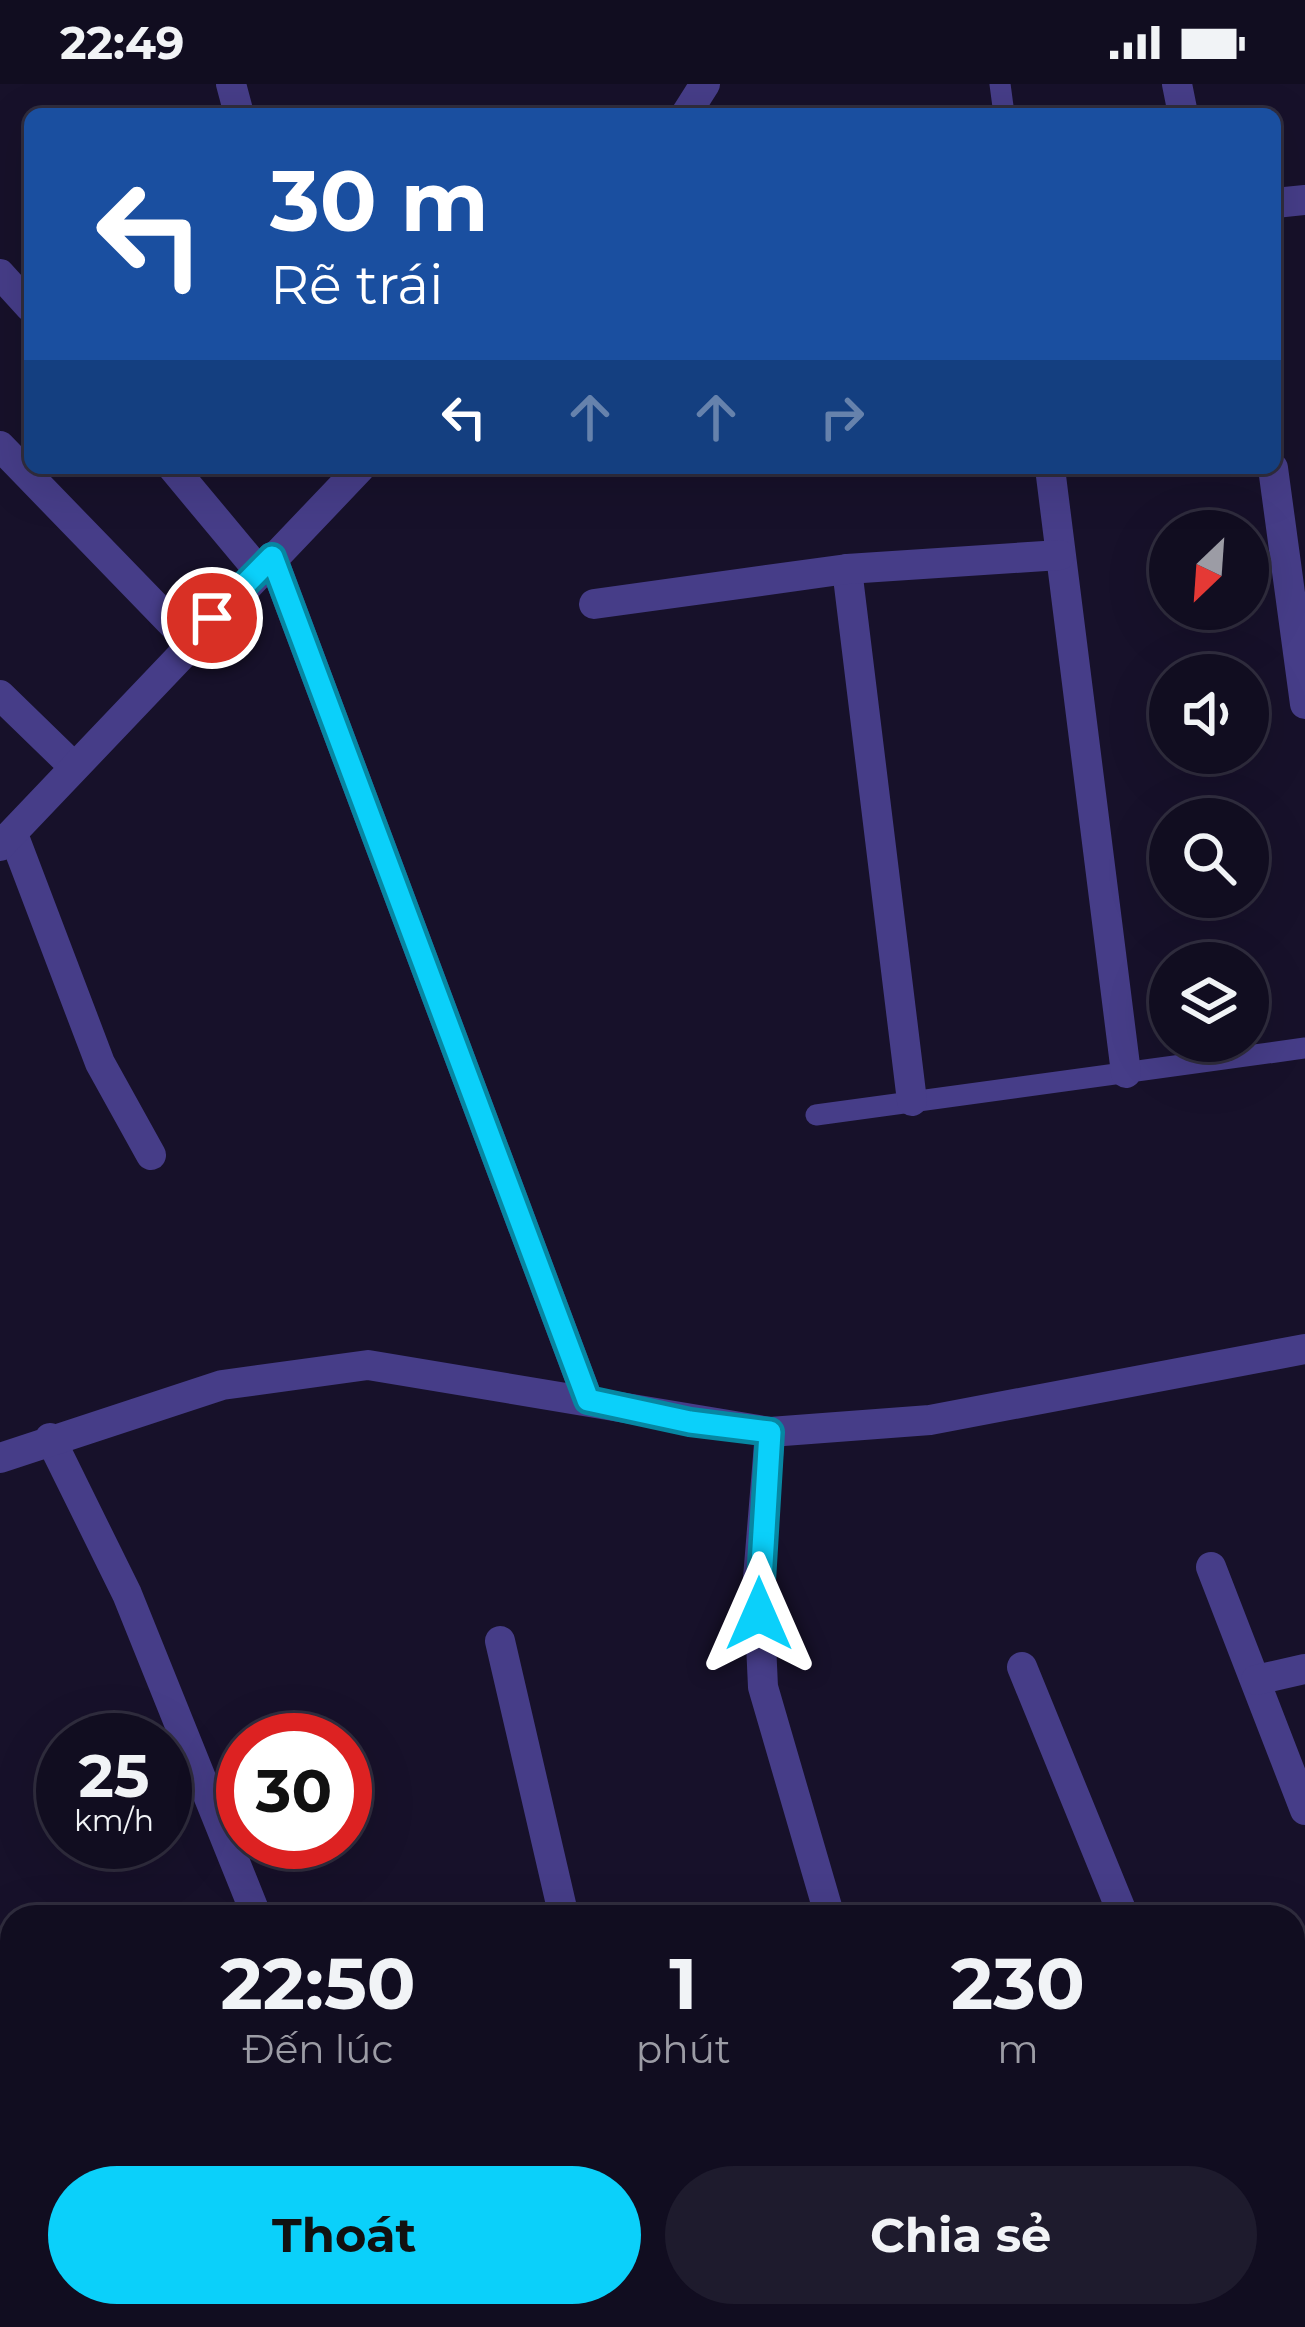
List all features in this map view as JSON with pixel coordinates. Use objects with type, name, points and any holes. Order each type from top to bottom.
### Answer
[{"type":"street","points":[[0,274],[24,300]]},
{"type":"street","points":[[0,446],[24,471]]},
{"type":"street","points":[[27,474],[190,642]]},
{"type":"street","points":[[179,474],[265,563],[588,1400]]},
{"type":"street","points":[[151,1155],[100,1063],[7,840],[72,765],[355,474]]},
{"type":"street","points":[[1051,474],[1126,1072]]},
{"type":"street","points":[[1274,474],[1305,704]]},
{"type":"street","points":[[594,604],[847,569],[1060,555]]},
{"type":"street","points":[[847,569],[912,1101]]},
{"type":"street","points":[[0,694],[72,765]]},
{"type":"street","points":[[0,1458],[222,1385],[368,1365],[770,1432],[930,1420],[1305,1349]]},
{"type":"street","points":[[770,1432],[758,1578],[763,1687],[827,1905]]},
{"type":"street","points":[[50,1438],[127,1594],[252,1905]]},
{"type":"street","points":[[1210,1567],[1305,1810]]},
{"type":"street","points":[[500,1641],[561,1905]]},
{"type":"street","points":[[1022,1667],[1119,1905]]},
{"type":"street","points":[[1256,1681],[1305,1669]]},
{"type":"lane","points":[[816,1115],[1305,1048]]},
{"type":"route","points":[[212,618],[272,557],[588,1400],[690,1422],[770,1432],[759,1614]]}]
